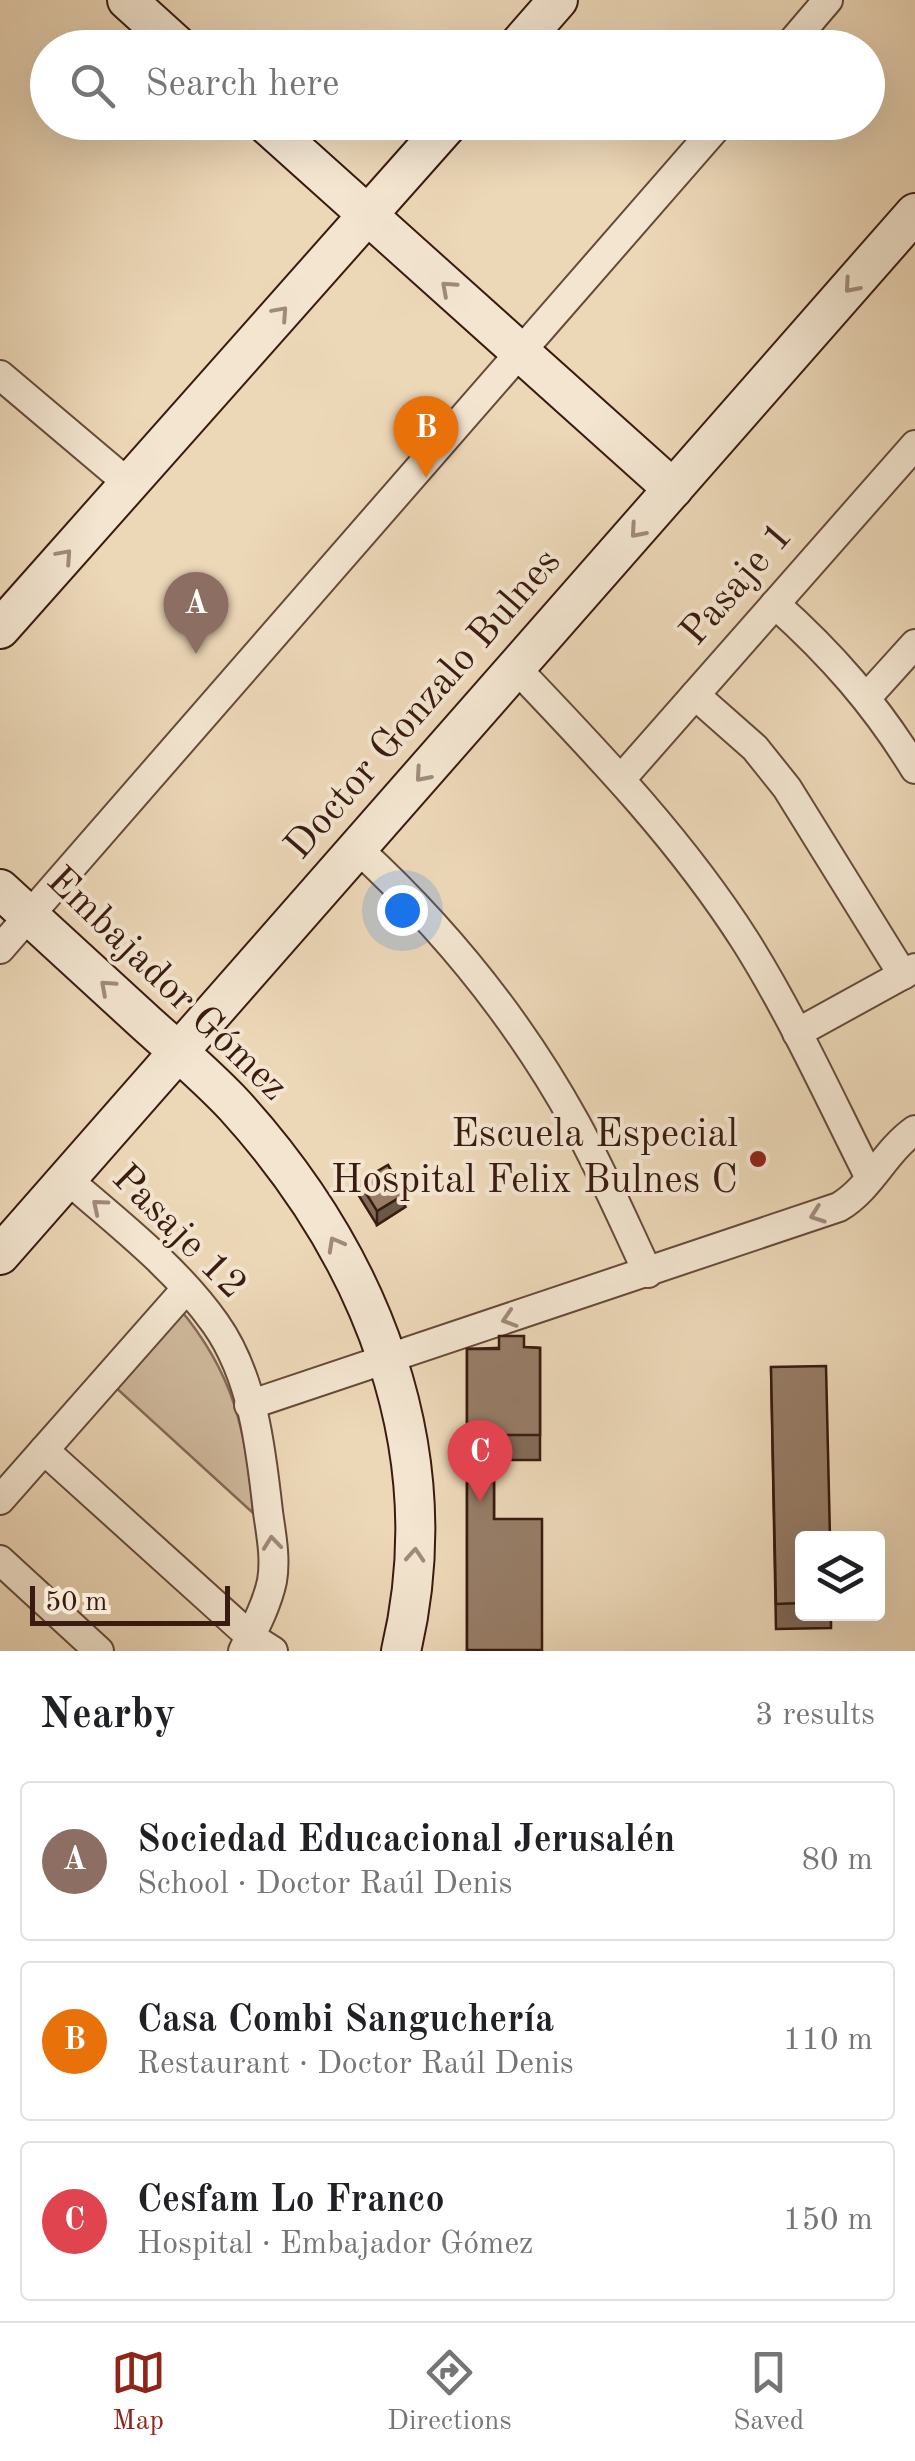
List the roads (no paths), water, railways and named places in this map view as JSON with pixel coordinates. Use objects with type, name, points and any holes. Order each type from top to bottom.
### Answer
[{"type":"street","points":[[127,0],[160,30]]},
{"type":"street","points":[[532,30],[558,0]]},
{"type":"street","points":[[802,30],[828,0]]},
{"type":"street","points":[[284,140],[674,489]]},
{"type":"street","points":[[6,612],[129,484],[434,140]]},
{"type":"street","points":[[0,949],[706,140]]},
{"type":"street","name":"Doctor Gonzalo Bulnes","points":[[0,1256],[915,213]]},
{"type":"street","points":[[0,375],[129,484]]},
{"type":"street","name":"Pasaje 1","points":[[622,778],[915,445]]},
{"type":"street","points":[[775,604],[826,649],[867,698],[915,769]]},
{"type":"street","points":[[867,698],[915,644]]},
{"type":"street","points":[[516,668],[622,778],[717,899],[773,987],[870,1178]]},
{"type":"street","points":[[695,695],[770,765],[909,972],[797,1032]]},
{"type":"street","points":[[358,849],[438,929],[510,1020],[575,1122],[648,1273]]},
{"type":"street","name":"Embajador Gómez","points":[[0,889],[241,1114],[310,1201],[348,1267],[386,1359],[406,1422],[416,1497],[415,1564],[401,1651]]},
{"type":"street","points":[[250,1405],[840,1207],[852,1200],[890,1151],[915,1130]]},
{"type":"street","name":"Pasaje 12","points":[[68,1179],[138,1240],[186,1289],[223,1335],[250,1405],[262,1459],[273,1556],[271,1582],[255,1646]]},
{"type":"street","points":[[0,1500],[186,1289]]},
{"type":"street","points":[[44,1450],[255,1646]]},
{"type":"street","points":[[0,1560],[99,1651]]},
{"type":"place","name":"Casa Combi Sanguchería","points":[[426,478]]},
{"type":"place","name":"Sociedad Educacional Jerusalén","points":[[196,654]]},
{"type":"place","name":"Escuela Especial Hospital Felix Bulnes C","points":[[758,1159]]},
{"type":"place","name":"Cesfam Lo Franco","points":[[480,1502]]}]
